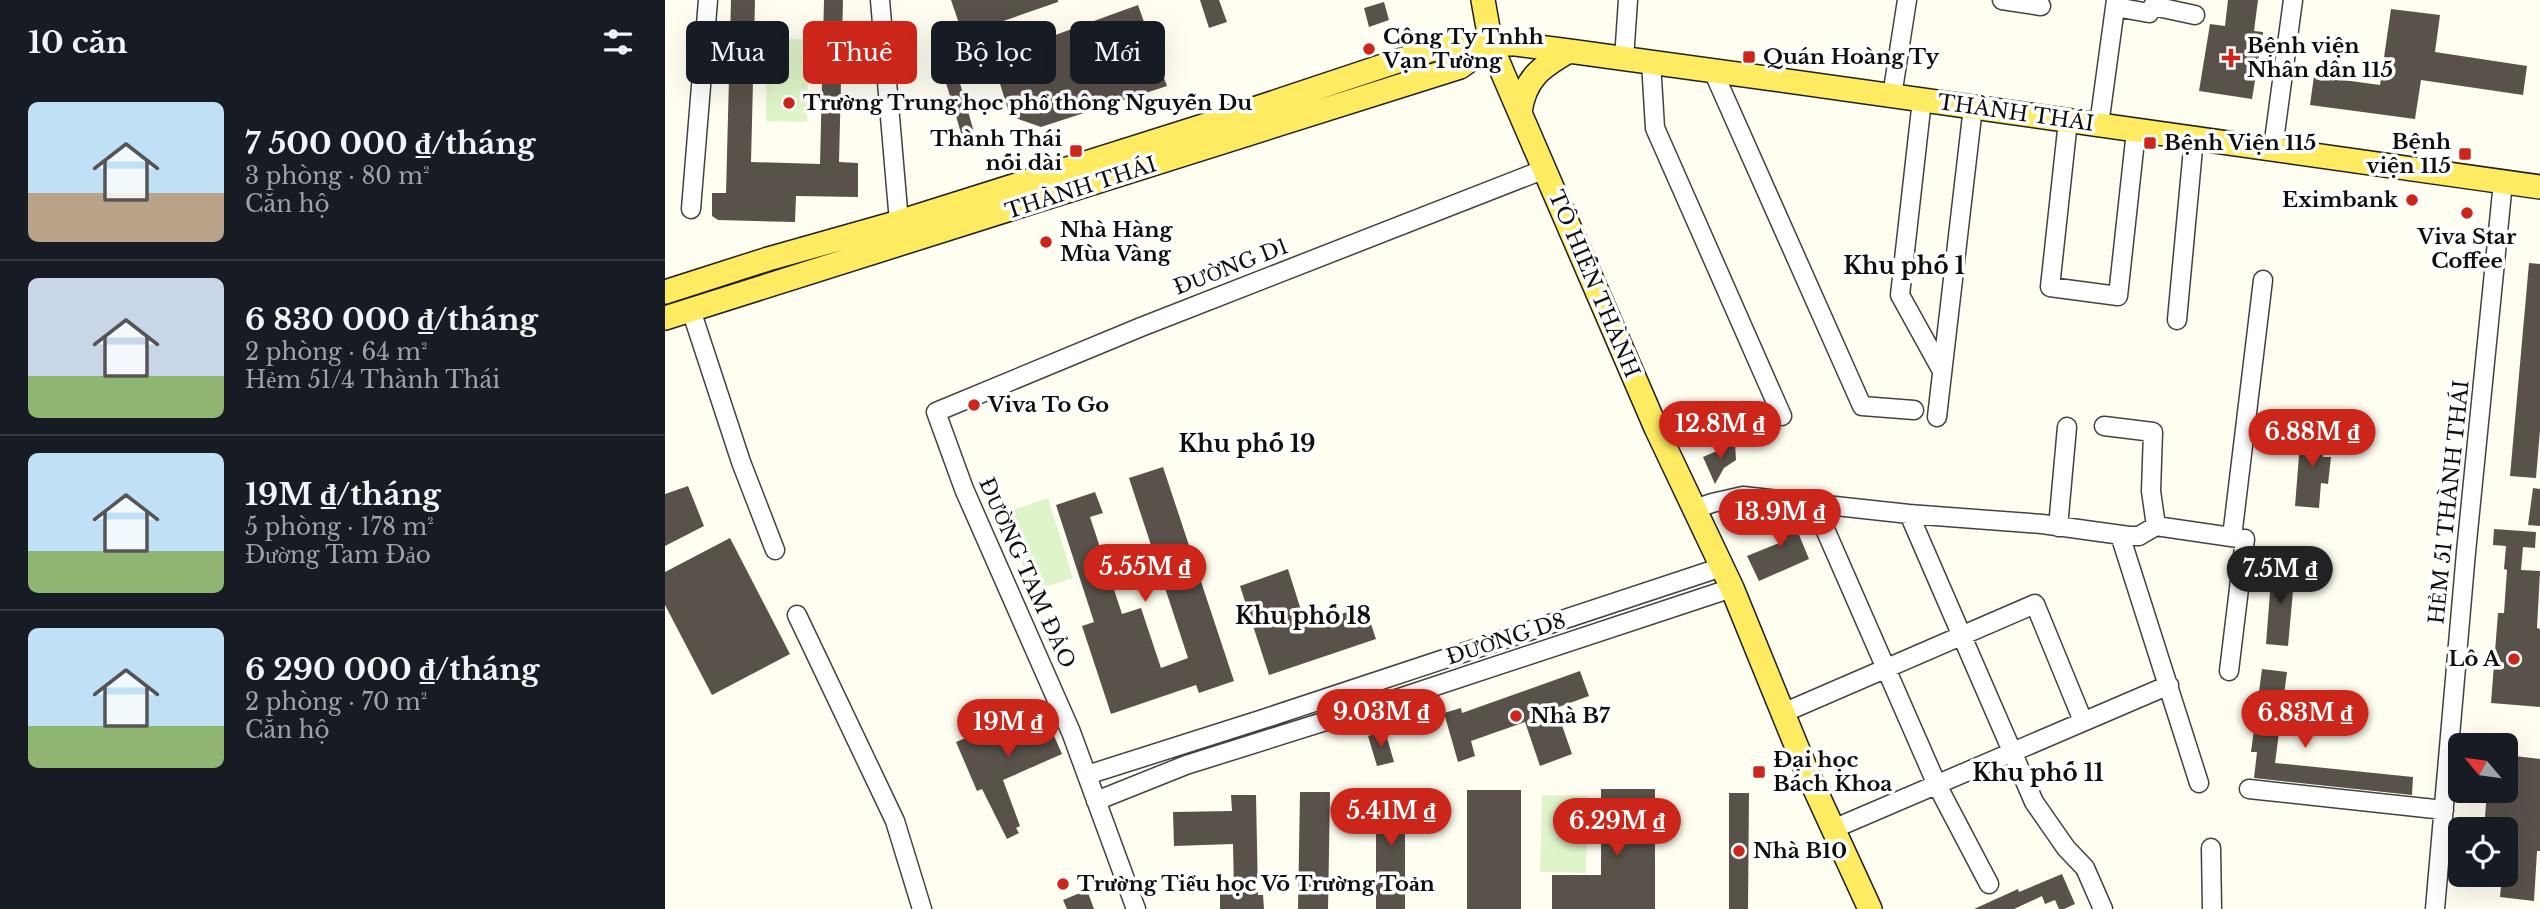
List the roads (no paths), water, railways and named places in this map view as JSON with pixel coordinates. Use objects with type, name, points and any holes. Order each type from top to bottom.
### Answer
[{"type":"main road","name":"TÔ HIẾN THÀNH","points":[[1483,0],[1491,45],[1656,428],[1732,588],[1783,713],[1870,909]]},
{"type":"main road","name":"THÀNH THÁI","points":[[665,318],[813,270],[901,233],[1203,138],[1460,66],[1491,45],[1516,44],[1651,62],[2540,187]]},
{"type":"main road","points":[[1520,112],[1523,95],[1530,80],[1569,51]]},
{"type":"main road","name":"THÀNH THÁI","points":[[665,292],[768,259],[901,233]]},
{"type":"street","points":[[691,209],[708,0]]},
{"type":"street","points":[[880,0],[901,233]]},
{"type":"street","points":[[1623,59],[1628,0]]},
{"type":"street","points":[[1892,96],[1907,0]]},
{"type":"street","points":[[2002,0],[2041,6]]},
{"type":"street","points":[[2273,148],[2293,0]]},
{"type":"street","points":[[2099,125],[2115,3],[2150,13],[2153,6],[2195,15]]},
{"type":"street","points":[[1651,62],[1655,128],[1782,416]]},
{"type":"street","points":[[1713,71],[1862,406],[1914,410]]},
{"type":"street","points":[[1922,100],[1900,295],[1942,371]]},
{"type":"street","points":[[1937,417],[1973,107]]},
{"type":"street","points":[[2068,121],[2050,288],[2118,296],[2136,131]]},
{"type":"street","points":[[2177,320],[2193,138]]},
{"type":"street","name":"ĐƯỜNG D1","points":[[936,412],[1142,327],[1545,169]]},
{"type":"street","name":"HẺM 51 THÀNH THÁI","points":[[2435,909],[2466,552],[2504,182]]},
{"type":"street","points":[[2229,671],[2263,280]]},
{"type":"street","points":[[691,310],[741,461],[775,550]]},
{"type":"street","name":"ĐƯỜNG TAM ĐẢO","points":[[936,412],[964,489],[1051,683],[1136,909]]},
{"type":"street","points":[[2104,426],[2153,432],[2151,491],[2156,526]]},
{"type":"street","points":[[2057,527],[2067,427]]},
{"type":"street","points":[[1695,509],[1743,496],[2120,535],[2139,536],[2156,526],[2239,538]]},
{"type":"street","points":[[1814,504],[1937,785],[1989,884]]},
{"type":"street","points":[[1909,514],[2034,802],[2066,848],[2085,868],[2103,909]]},
{"type":"street","points":[[2120,535],[2199,783]]},
{"type":"street","name":"ĐƯỜNG D8","points":[[1087,775],[1722,567]]},
{"type":"street","name":"ĐƯỜNG D8","points":[[1096,801],[1186,765],[1732,588]]},
{"type":"street","points":[[1783,713],[2035,604],[2083,721]]},
{"type":"street","points":[[797,615],[895,821],[922,909]]},
{"type":"street","points":[[1389,677],[1396,699]]},
{"type":"street","points":[[1833,829],[2169,685]]},
{"type":"street","points":[[1181,746],[1186,765]]},
{"type":"street","points":[[2249,789],[2444,810]]},
{"type":"street","points":[[2211,848],[2212,909]]},
{"type":"place","name":"Công Ty Tnhh Vạn Tường","points":[[1369,49]]},
{"type":"place","name":"Quán Hoàng Ty","points":[[1749,57]]},
{"type":"place","name":"Bệnh viện Nhân dân 115","points":[[2231,58]]},
{"type":"place","name":"Trường Trung học phổ thông Nguyễn Du","points":[[789,103]]},
{"type":"place","name":"Bệnh Viện 115","points":[[2150,143]]},
{"type":"place","name":"Thành Thái nối dài","points":[[1076,151]]},
{"type":"place","name":"Bệnh viện 115","points":[[2465,154]]},
{"type":"place","name":"Eximbank","points":[[2412,200]]},
{"type":"place","name":"Viva Star Coffee","points":[[2467,213]]},
{"type":"place","name":"Nhà Hàng Mùa Vàng","points":[[1046,242]]},
{"type":"place","name":"Viva To Go","points":[[974,405]]},
{"type":"place","name":"Lô A","points":[[2514,659]]},
{"type":"place","name":"Nhà B7","points":[[1516,716]]},
{"type":"place","name":"Đại học Bách Khoa","points":[[1759,772]]},
{"type":"place","name":"Nhà B10","points":[[1739,851]]},
{"type":"place","name":"Trường Tiểu học Võ Trường Toản","points":[[1063,884]]},
{"type":"district","name":"Khu phố 1","points":[[1904,266]]},
{"type":"district","name":"Khu phố 19","points":[[1247,444]]},
{"type":"district","name":"Khu phố 18","points":[[1303,616]]},
{"type":"district","name":"Khu phố 11","points":[[2038,773]]}]
